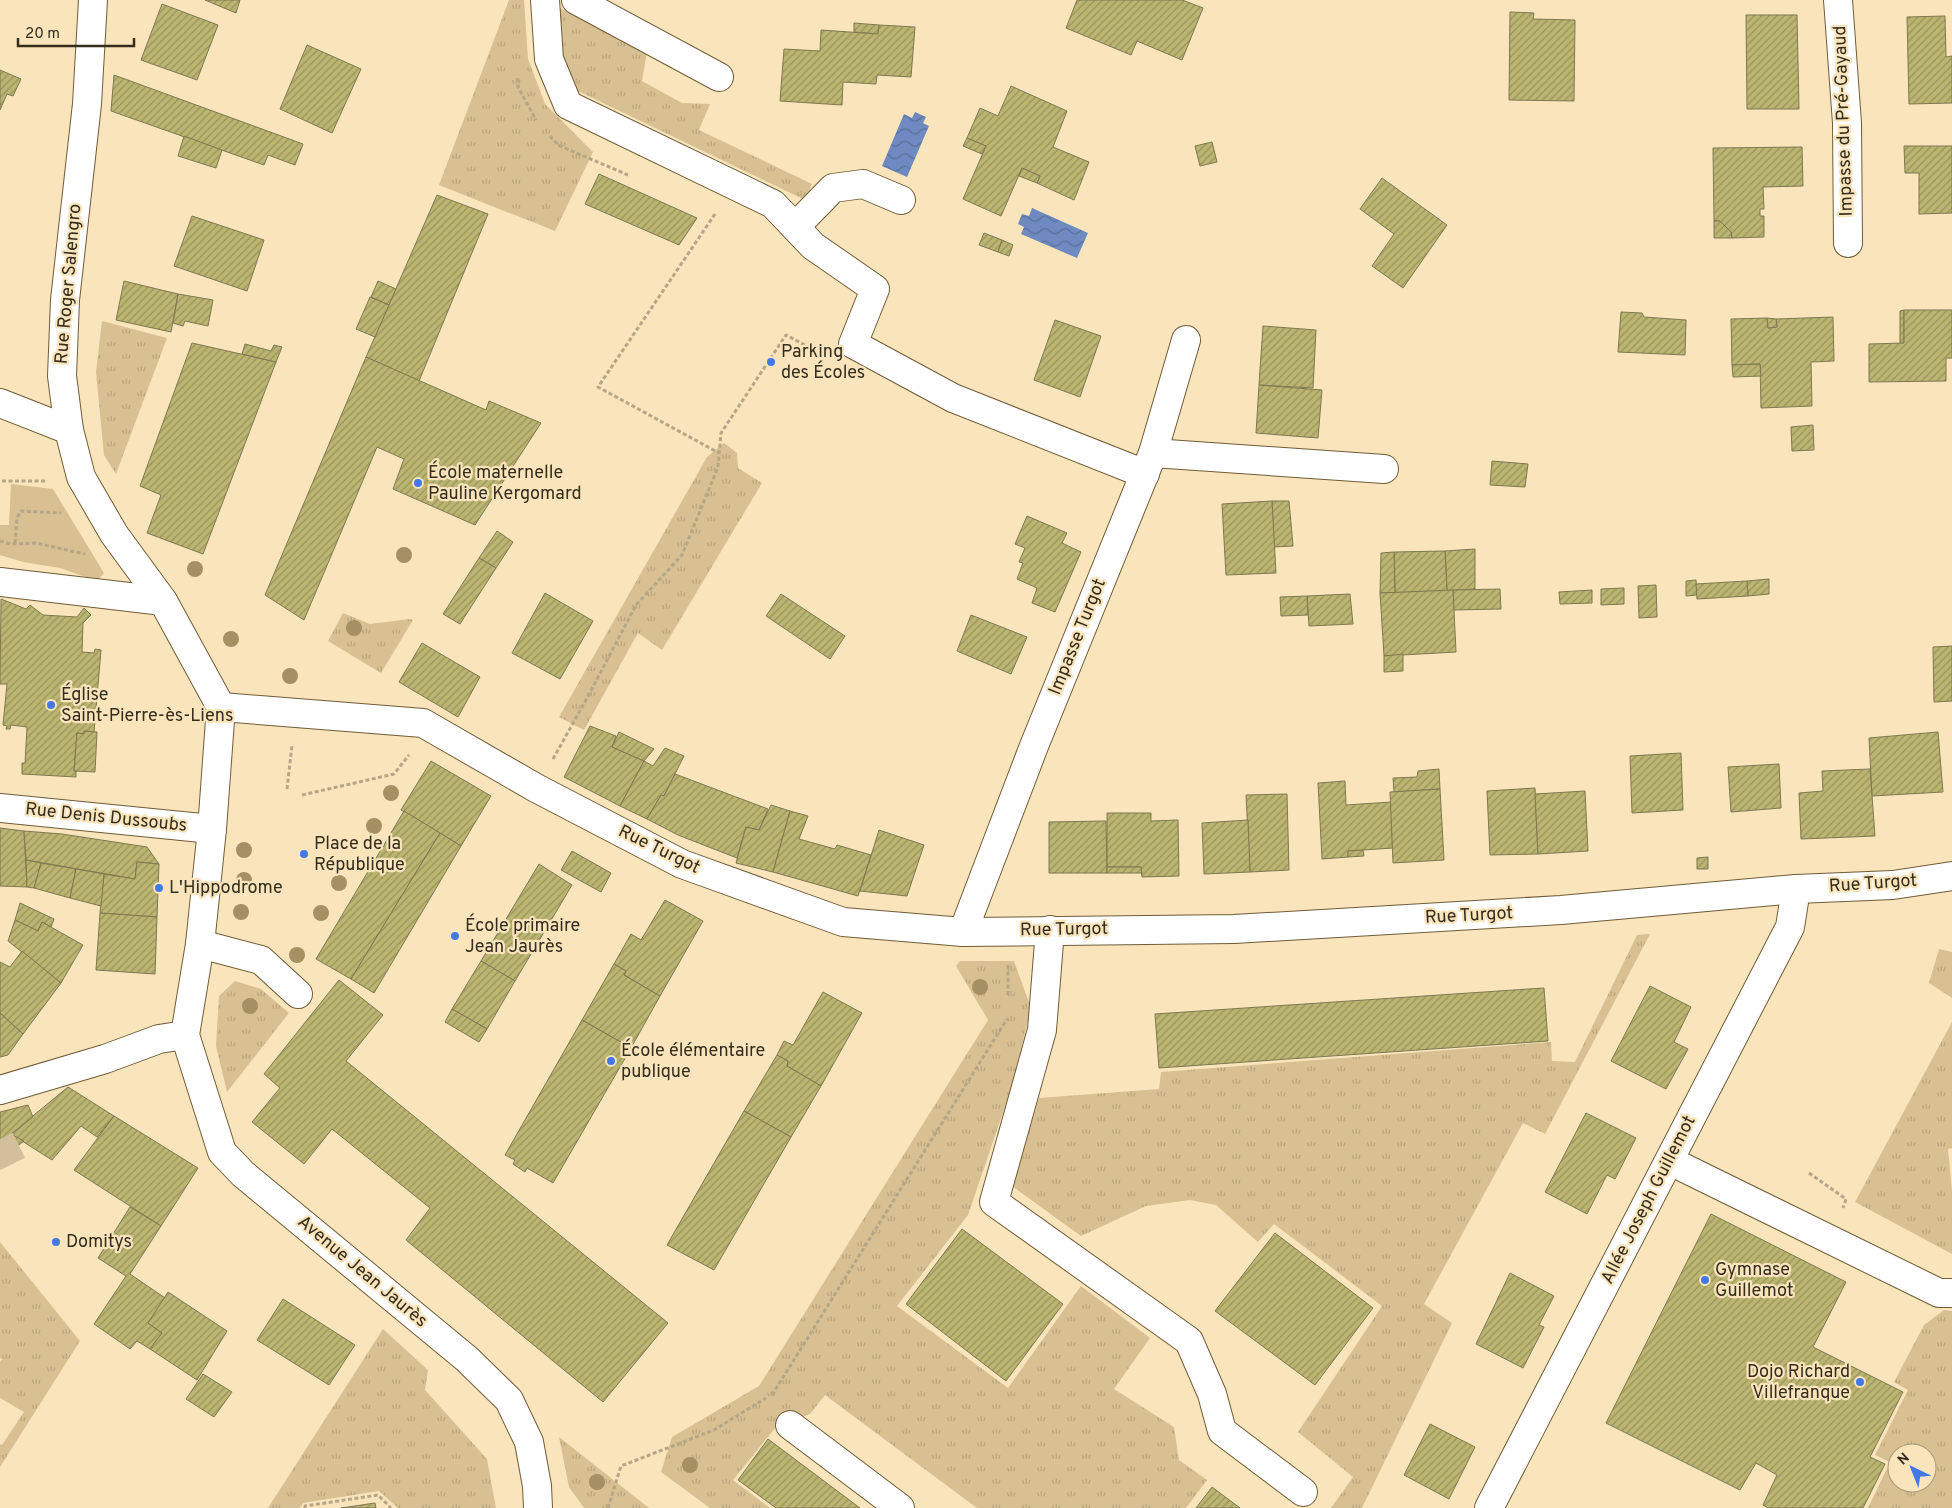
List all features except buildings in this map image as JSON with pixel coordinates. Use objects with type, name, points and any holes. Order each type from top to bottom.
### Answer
[{"type":"street","name":"Rue Roger Salengro","points":[[93,0],[87,104],[65,300],[62,376],[69,430],[81,477],[114,534],[163,601],[221,707]]},
{"type":"street","points":[[545,0],[549,59],[568,105],[773,204],[813,246],[875,289],[853,344],[952,398],[1149,464],[1384,470]]},
{"type":"street","points":[[576,0],[719,77]]},
{"type":"street","name":"Impasse du Pré-Gayaud","points":[[1838,0],[1848,123],[1848,243]]},
{"type":"street","points":[[795,228],[834,188],[863,184],[901,200]]},
{"type":"street","name":"Impasse Turgot","points":[[963,932],[1034,746],[1149,464],[1186,340]]},
{"type":"street","points":[[0,403],[69,430]]},
{"type":"street","points":[[0,582],[163,601]]},
{"type":"street","points":[[0,1090],[105,1059],[159,1039],[185,1035],[200,944],[212,829],[221,707]]},
{"type":"street","name":"Rue Turgot","points":[[221,707],[423,723],[536,788],[682,864],[843,922],[963,932],[1244,928],[1561,910],[1796,889],[1894,885],[1952,876]]},
{"type":"street","name":"Rue Denis Dussoubs","points":[[0,808],[212,829]]},
{"type":"street","name":"Allée Joseph Guillemot","points":[[1489,1508],[1790,927],[1796,889]]},
{"type":"street","points":[[1050,930],[1042,1030],[994,1202],[1189,1341],[1212,1394],[1222,1431],[1303,1492]]},
{"type":"street","points":[[200,944],[261,960],[298,994]]},
{"type":"street","name":"Avenue Jean Jaurès","points":[[185,1035],[222,1152],[243,1174],[467,1359],[509,1400],[530,1442],[537,1486],[538,1508]]},
{"type":"street","points":[[1670,1161],[1939,1294],[1952,1293]]},
{"type":"street","points":[[790,1425],[900,1508]]},
{"type":"path","points":[[518,69],[518,87],[532,116],[538,123]]},
{"type":"path","points":[[545,130],[558,145],[637,179]]},
{"type":"path","points":[[707,209],[716,213],[598,387],[719,453]]},
{"type":"path","points":[[550,762],[586,700],[636,604],[682,555],[718,467],[721,433],[786,334],[825,356]]},
{"type":"path","points":[[2,481],[25,482]]},
{"type":"path","points":[[15,543],[17,518],[20,511],[65,514]]},
{"type":"path","points":[[0,541],[36,543],[84,555],[89,551]]},
{"type":"path","points":[[302,795],[394,774],[431,728]]},
{"type":"path","points":[[287,789],[293,736]]},
{"type":"path","points":[[1008,957],[1008,1001]]},
{"type":"path","points":[[608,1508],[621,1466],[714,1430],[772,1394],[1008,1019],[1008,1010]]},
{"type":"path","points":[[305,1508],[305,1506],[378,1495],[391,1508]]},
{"type":"green space","points":[[509,0],[524,0],[528,59],[545,104],[593,152],[555,231],[439,185]]},
{"type":"green space","points":[[558,7],[647,52],[642,81],[682,103],[710,104],[699,130],[812,184],[805,200],[578,91],[563,68]]},
{"type":"green space","points":[[102,321],[167,338],[116,474],[104,455],[96,372]]},
{"type":"green space","points":[[724,443],[737,453],[738,468],[762,483],[662,650],[638,633],[584,730],[559,717],[707,457]]},
{"type":"green space","points":[[11,484],[53,489],[104,573],[97,581],[60,568],[23,562],[0,555],[0,525],[9,525]]},
{"type":"green space","points":[[343,613],[370,624],[413,620],[381,673],[328,641]]},
{"type":"green space","points":[[1650,934],[1545,1134],[1523,1123],[1424,1304],[1452,1323],[1362,1508],[1331,1508],[1353,1477],[1298,1432],[1382,1306],[1274,1224],[1258,1242],[1216,1205],[1190,1200],[1146,1206],[1081,1236],[1012,1186],[1039,1098],[1159,1089],[1161,1072],[1551,1042],[1552,1061],[1575,1062],[1637,935]]},
{"type":"green space","points":[[1939,949],[1952,952],[1952,998],[1929,983]]},
{"type":"green space","points":[[960,961],[1014,961],[1031,1008],[1012,1086],[968,1215],[897,1306],[1008,1388],[1081,1286],[1150,1338],[1114,1389],[1174,1427],[1179,1460],[1207,1480],[1186,1508],[977,1508],[825,1395],[810,1414],[776,1427],[733,1480],[770,1508],[710,1508],[661,1472],[672,1437],[759,1386],[988,1020],[956,966]]},
{"type":"green space","points":[[235,981],[261,989],[289,1013],[227,1092],[216,1046],[219,996]]},
{"type":"green space","points":[[1952,1022],[1952,1148],[1948,1149],[1952,1191],[1952,1254],[1855,1202]]},
{"type":"green space","points":[[0,1242],[80,1341],[0,1467],[0,1444],[2,1445],[24,1412],[0,1398],[0,1362],[2,1359],[0,1358]]},
{"type":"green space","points":[[1944,1310],[1952,1311],[1952,1508],[1868,1508],[1887,1468],[1887,1493],[1937,1493],[1937,1443],[1887,1443],[1887,1461],[1875,1455],[1908,1390],[1894,1382],[1924,1325]]},
{"type":"green space","points":[[383,1329],[428,1370],[425,1390],[487,1459],[496,1508],[398,1508],[379,1491],[303,1503],[300,1508],[268,1508]]},
{"type":"green space","points":[[559,1437],[649,1508],[584,1508],[569,1487]]},
{"type":"water","points":[[915,112],[926,117],[923,123],[929,126],[907,177],[882,166],[904,114],[912,118]]},
{"type":"water","points":[[1032,208],[1088,233],[1077,258],[1021,234],[1024,227],[1018,224],[1022,214],[1029,216]]},
{"type":"tunnel","points":[[0,1139],[13,1165]]},
{"type":"place","name":"Parking des Écoles","points":[[771,362]]},
{"type":"place","name":"École maternelle Pauline Kergomard","points":[[418,483]]},
{"type":"place","name":"Église Saint-Pierre-ès-Liens","points":[[51,705]]},
{"type":"place","name":"Place de la République","points":[[304,854]]},
{"type":"place","name":"L'Hippodrome","points":[[159,888]]},
{"type":"place","name":"École primaire Jean Jaurès","points":[[455,936]]},
{"type":"place","name":"École élémentaire publique","points":[[611,1061]]},
{"type":"place","name":"Domitys","points":[[56,1242]]},
{"type":"place","name":"Gymnase Guillemot","points":[[1705,1280]]},
{"type":"place","name":"Dojo Richard Villefranque","points":[[1860,1382]]}]
